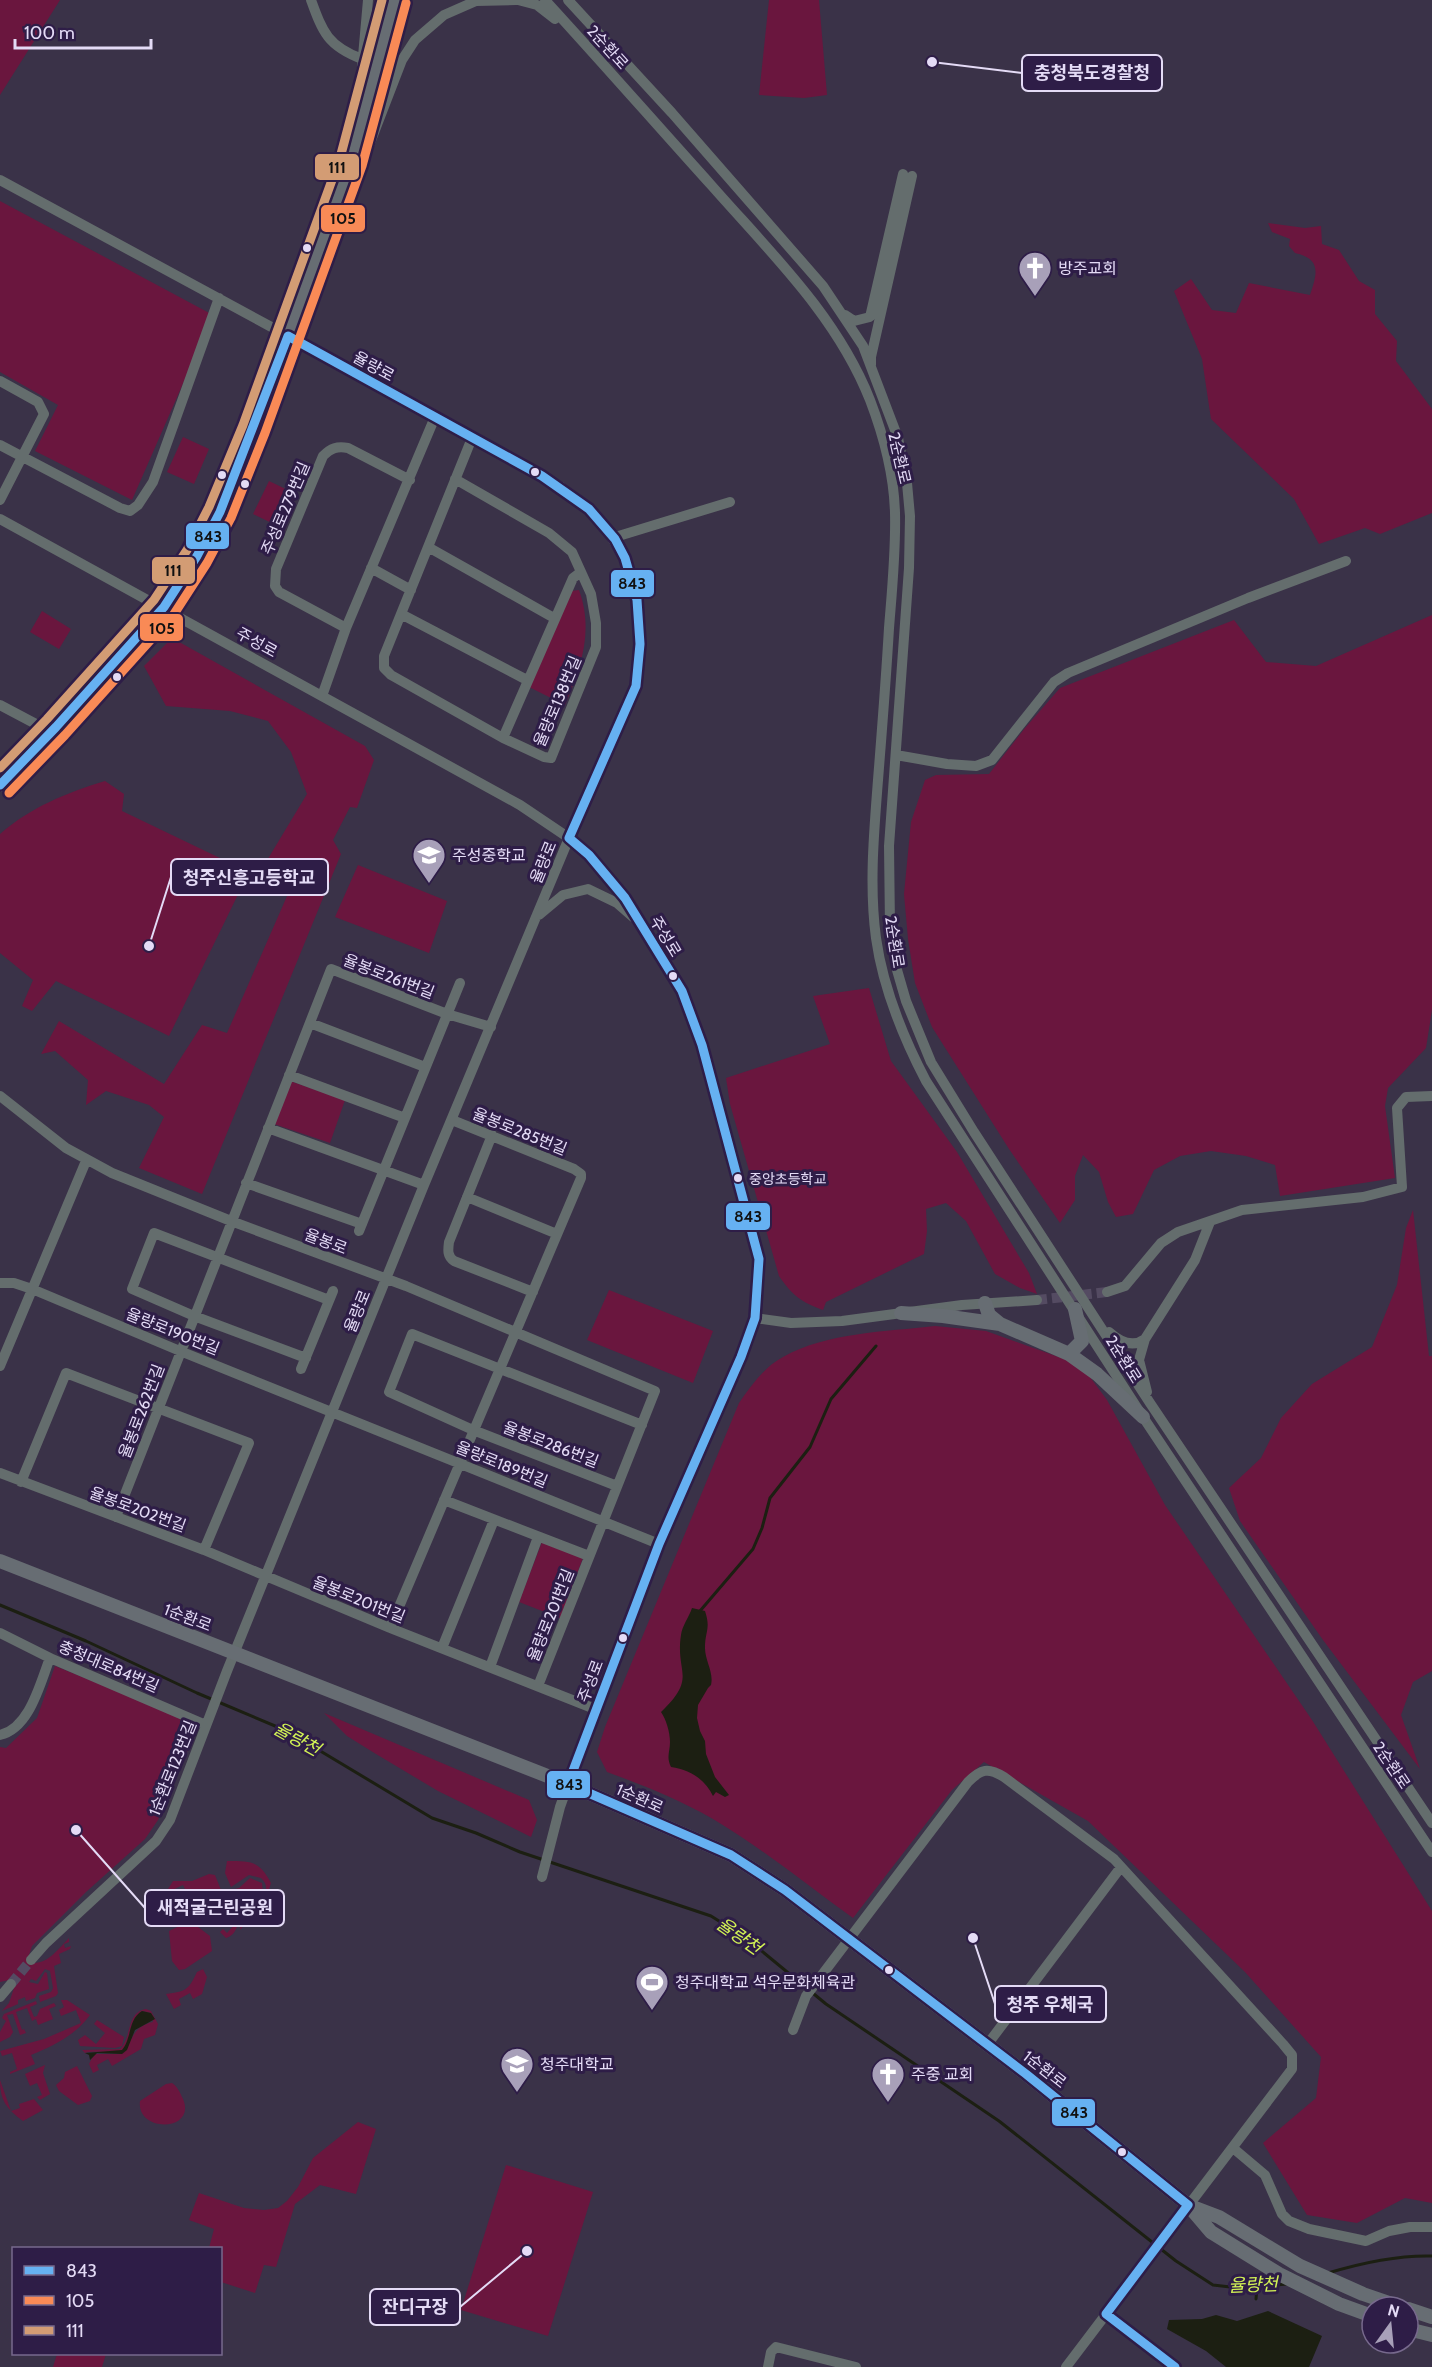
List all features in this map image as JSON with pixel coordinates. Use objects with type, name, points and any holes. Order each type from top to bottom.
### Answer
[{"type":"main road","points":[[0,785],[164,608],[197,556],[220,512],[288,336],[357,140],[394,0]]},
{"type":"main road","points":[[985,1303],[989,1315],[1000,1324]]},
{"type":"main road","points":[[1070,1354],[1082,1341],[1075,1309]]},
{"type":"main road","points":[[901,1313],[1000,1324],[1070,1354],[1097,1374],[1143,1417]]},
{"type":"main road","name":"1순환로","points":[[0,1561],[568,1784],[731,1855],[784,1890],[987,2045],[1188,2205],[1211,2232],[1308,2290],[1360,2311]]},
{"type":"main road","name":"1순환로","points":[[1188,2205],[1219,2217],[1279,2255],[1341,2285],[1368,2295]]},
{"type":"street","points":[[311,0],[321,27],[330,41],[344,52],[362,59]]},
{"type":"street","points":[[326,230],[354,118],[368,0]]},
{"type":"street","points":[[326,230],[358,174],[402,60],[415,40],[444,15],[476,2],[517,0],[537,5],[578,36]]},
{"type":"street","name":"2순환로","points":[[545,0],[824,315],[848,355],[870,400],[884,449],[893,490],[895,512],[894,564],[873,842],[875,922],[882,966],[913,1056],[926,1081],[1143,1417],[1432,1852]]},
{"type":"street","name":"2순환로","points":[[568,0],[672,113],[823,286],[863,346],[898,438],[908,483],[909,568],[889,846],[889,902],[892,945],[906,1001],[917,1031],[945,1086],[1150,1403],[1432,1823]]},
{"type":"street","points":[[841,313],[854,321],[870,317],[908,175],[872,357],[872,369]]},
{"type":"street","name":"율량로","points":[[0,180],[561,487],[602,522],[622,554],[637,592],[641,636],[636,686],[569,838],[424,1185],[227,1671]]},
{"type":"street","points":[[0,445],[21,458],[130,511],[138,505],[153,482],[219,298]]},
{"type":"street","points":[[0,381],[38,402],[44,414],[0,500]]},
{"type":"street","points":[[322,696],[346,628],[435,417]]},
{"type":"street","name":"율량로138번길","points":[[455,479],[549,533],[572,552],[591,594],[596,623],[596,647],[551,758],[503,738],[391,675],[384,668],[384,656],[455,479],[472,438]]},
{"type":"street","name":"주성로279번길","points":[[346,628],[279,592],[275,586],[276,569],[323,456],[330,449],[338,446],[348,448],[410,480]]},
{"type":"street","points":[[612,537],[730,502]]},
{"type":"street","name":"주성로","points":[[0,519],[520,806],[569,838],[589,855],[625,897],[682,991],[702,1045],[759,1259],[755,1318],[741,1356],[659,1544],[595,1709],[568,1784],[542,1877]]},
{"type":"street","points":[[428,548],[554,618]]},
{"type":"street","points":[[896,755],[947,764],[976,766],[992,760],[1054,682],[1068,673],[1248,598],[1346,561]]},
{"type":"street","points":[[371,568],[411,590]]},
{"type":"street","points":[[503,738],[554,618],[573,578],[581,572]]},
{"type":"street","points":[[401,614],[527,680]]},
{"type":"street","points":[[0,705],[51,732]]},
{"type":"street","points":[[536,917],[563,895],[588,889],[616,903],[643,926]]},
{"type":"street","name":"율봉로261번길","points":[[231,1221],[331,969],[447,1014],[491,1028]]},
{"type":"street","points":[[246,1183],[361,1228],[460,983]]},
{"type":"street","points":[[310,1023],[425,1067]]},
{"type":"street","points":[[289,1075],[405,1119]]},
{"type":"street","name":"율봉로","points":[[0,1096],[66,1148],[86,1161],[112,1173],[515,1332],[655,1392]]},
{"type":"street","points":[[1107,1292],[1125,1286],[1161,1243],[1178,1232],[1242,1210],[1363,1197],[1402,1187],[1397,1108],[1406,1097],[1432,1096]]},
{"type":"street","name":"율봉로285번길","points":[[452,1120],[574,1169],[581,1174],[579,1184],[515,1332]]},
{"type":"street","points":[[268,1128],[424,1185]]},
{"type":"street","points":[[492,1135],[449,1242],[449,1258],[533,1292]]},
{"type":"street","points":[[0,1366],[86,1161]]},
{"type":"street","points":[[467,1197],[557,1234]]},
{"type":"street","name":"율봉로262번길","points":[[116,1517],[231,1221]]},
{"type":"street","points":[[1096,1318],[1115,1338],[1127,1343],[1138,1344],[1145,1338],[1195,1260],[1210,1222]]},
{"type":"street","points":[[302,1369],[331,1296],[217,1258],[154,1233],[132,1289],[194,1316],[306,1358]]},
{"type":"street","name":"율량로190번길","points":[[0,1283],[14,1283],[32,1289],[180,1351],[333,1411]]},
{"type":"street","points":[[755,1318],[791,1323],[842,1321],[985,1303],[1037,1300]]},
{"type":"street","points":[[390,1628],[515,1332]]},
{"type":"street","name":"율봉로286번길","points":[[499,1370],[412,1334],[388,1392],[473,1430],[617,1486]]},
{"type":"street","points":[[1145,1338],[1139,1360],[1150,1403]]},
{"type":"street","points":[[499,1370],[642,1425]]},
{"type":"street","points":[[21,1482],[66,1373],[249,1443],[204,1550]]},
{"type":"street","name":"율량로201번길","points":[[538,1686],[655,1392]]},
{"type":"street","name":"율량로189번길","points":[[333,1411],[659,1544]]},
{"type":"street","name":"율봉로202번길","points":[[0,1473],[204,1550],[265,1577]]},
{"type":"street","points":[[444,1500],[589,1556]]},
{"type":"street","points":[[442,1648],[494,1520]]},
{"type":"street","points":[[490,1667],[538,1537]]},
{"type":"street","name":"율봉로201번길","points":[[265,1577],[595,1709]]},
{"type":"street","name":"충청대로84번길","points":[[0,1633],[50,1658],[206,1725]]},
{"type":"street","points":[[0,1735],[10,1732],[26,1716],[50,1658]]},
{"type":"street","name":"1순환로123번길","points":[[32,1960],[46,1944],[156,1841],[170,1820],[227,1671]]},
{"type":"street","points":[[793,2030],[802,2003],[828,1965],[968,1782],[982,1770],[988,1769],[1004,1777],[1114,1859],[1292,2055],[1292,2070],[1066,2367]]},
{"type":"street","points":[[987,2045],[1121,1867]]},
{"type":"street","points":[[0,1997],[11,1984]]},
{"type":"street","points":[[1233,2148],[1265,2175],[1282,2214],[1289,2221],[1309,2229],[1366,2241],[1389,2231],[1410,2226],[1432,2227]]},
{"type":"street","points":[[1106,2314],[1175,2367]]},
{"type":"street","points":[[768,2367],[771,2352],[776,2347],[826,2363],[856,2367]]},
{"type":"shaded area","points":[[0,0],[60,0],[0,95]]},
{"type":"shaded area","points":[[769,0],[819,0],[827,95],[804,98],[759,95]]},
{"type":"shaded area","points":[[0,201],[213,315],[132,500],[35,451],[58,405],[0,372]]},
{"type":"shaded area","points":[[1268,223],[1305,228],[1321,226],[1322,244],[1339,250],[1359,281],[1375,290],[1375,314],[1397,341],[1396,361],[1432,409],[1432,513],[1380,534],[1365,528],[1319,544],[1294,499],[1211,419],[1202,359],[1174,291],[1191,279],[1212,310],[1236,313],[1249,283],[1310,295],[1315,274],[1313,263],[1310,259],[1295,253],[1289,246],[1290,239],[1272,232]]},
{"type":"shaded area","points":[[183,437],[209,449],[194,484],[167,472]]},
{"type":"shaded area","points":[[269,481],[296,494],[280,527],[253,514]]},
{"type":"shaded area","points":[[579,590],[585,620],[584,649],[565,705],[529,687],[571,591]]},
{"type":"shaded area","points":[[42,611],[71,629],[59,649],[30,632]]},
{"type":"shaded area","points":[[1432,615],[1432,1010],[1426,1048],[1388,1088],[1385,1106],[1395,1178],[1280,1196],[1275,1165],[1246,1156],[1211,1151],[1180,1156],[1154,1170],[1133,1214],[1116,1217],[1108,1202],[1099,1172],[1083,1155],[1075,1176],[1075,1200],[1060,1223],[1009,1149],[932,1027],[915,983],[904,894],[911,822],[925,780],[936,775],[989,774],[1060,688],[1234,620],[1266,662],[1316,666]]},
{"type":"shaded area","points":[[172,638],[365,746],[374,760],[357,808],[350,807],[333,840],[341,854],[202,1194],[139,1168],[164,1117],[149,1105],[106,1091],[86,1105],[88,1080],[55,1051],[41,1054],[59,1021],[164,1084],[202,1025],[227,1033],[291,887],[262,874],[266,862],[307,794],[291,752],[268,721],[230,711],[166,706],[144,666]]},
{"type":"shaded area","points":[[105,781],[124,794],[122,811],[249,872],[169,1036],[56,981],[32,1011],[22,1006],[33,980],[0,953],[0,834],[24,816],[50,802]]},
{"type":"shaded area","points":[[358,865],[447,901],[429,953],[335,917]]},
{"type":"shaded area","points":[[869,988],[891,1061],[957,1152],[1029,1273],[1037,1294],[1020,1288],[995,1274],[966,1221],[946,1203],[926,1209],[927,1231],[924,1254],[826,1302],[823,1310],[798,1297],[779,1276],[730,1104],[726,1078],[830,1044],[813,996]]},
{"type":"shaded area","points":[[290,1081],[345,1100],[330,1143],[274,1124]]},
{"type":"shaded area","points":[[1413,1210],[1429,1356],[1432,1356],[1432,1671],[1413,1682],[1401,1715],[1420,1769],[1323,1640],[1240,1521],[1229,1488],[1261,1458],[1281,1418],[1312,1384],[1372,1347],[1397,1285],[1406,1228]]},
{"type":"shaded area","points":[[609,1290],[713,1331],[693,1383],[587,1340]]},
{"type":"shaded area","points":[[935,1326],[986,1331],[1081,1365],[1107,1400],[1165,1505],[1312,1720],[1432,1911],[1432,2203],[1405,2198],[1357,2223],[1307,2215],[1263,2143],[1316,2098],[1321,2057],[1245,1972],[1088,1821],[984,1762],[952,1790],[853,1918],[767,1854],[713,1819],[661,1793],[607,1772],[597,1752],[605,1727],[739,1403],[748,1390],[776,1361],[819,1342],[857,1334]]},
{"type":"shaded area","points":[[542,1542],[583,1558],[560,1618],[519,1602]]},
{"type":"shaded area","points":[[692,1608],[705,1611],[707,1617],[705,1648],[712,1680],[698,1705],[697,1718],[705,1741],[706,1754],[715,1777],[729,1795],[725,1797],[716,1792],[713,1796],[701,1780],[691,1773],[671,1767],[669,1760],[669,1734],[661,1712],[679,1691],[682,1682],[681,1635]]},
{"type":"shaded area","points":[[55,1666],[199,1724],[158,1820],[145,1839],[86,1892],[32,1946],[29,1955],[34,1963],[39,1962],[53,1954],[69,1938],[69,1942],[64,1944],[65,1948],[71,1946],[70,1949],[59,1954],[61,1963],[54,1966],[58,1993],[56,1996],[40,2002],[39,1996],[51,1992],[53,1988],[50,1971],[45,1969],[36,1981],[31,1979],[29,1982],[38,1984],[45,1972],[49,1989],[37,1993],[35,1998],[26,2001],[25,1997],[18,2000],[18,2004],[2,2011],[9,2003],[14,1988],[9,1980],[0,1982],[0,1747],[6,1748],[37,1718]]},
{"type":"shaded area","points":[[324,1713],[529,1800],[537,1820],[531,1837],[438,1791],[376,1754],[347,1736]]},
{"type":"shaded area","points":[[227,1861],[243,1861],[258,1866],[271,1883],[266,1899],[240,1930],[243,1909],[246,1905],[258,1902],[265,1893],[266,1887],[261,1878],[249,1875],[231,1887],[225,1873]]},
{"type":"shaded area","points":[[209,1874],[215,1875],[221,1890],[212,1902],[205,1897],[197,1906],[201,1910],[199,1914],[192,1908],[171,1917],[169,1913],[189,1905],[191,1901],[183,1885],[168,1892],[170,1900],[157,1906],[153,1898],[149,1899],[147,1892],[159,1893],[168,1889],[173,1881],[192,1881]]},
{"type":"shaded area","points":[[250,1878],[262,1883],[263,1893],[254,1900],[244,1903],[237,1928],[231,1936],[226,1938],[220,1932],[223,1929],[227,1933],[236,1923],[225,1913],[228,1908],[221,1902],[216,1905],[227,1891],[239,1888]]},
{"type":"shaded area","points":[[190,1921],[210,1936],[212,1951],[185,1969],[179,1970],[172,1961],[169,1931]]},
{"type":"shaded area","points":[[203,1969],[207,1977],[202,1994],[193,1999],[190,1993],[179,1999],[181,2005],[174,2009],[166,1994],[186,1989],[197,1972]]},
{"type":"shaded area","points":[[61,2000],[67,2000],[90,2015],[71,2034],[56,2044],[31,2055],[35,2064],[10,2074],[17,2069],[12,2053],[2,2056],[0,2051],[44,2039],[81,2023],[76,2010],[61,2016],[59,2010],[64,2007]]},
{"type":"shaded area","points":[[36,2001],[37,2004],[30,2007],[34,2017],[40,2009],[54,2003],[56,2006],[49,2009],[53,2019],[38,2025],[36,2019],[32,2021],[27,2008],[16,2012],[22,2030],[24,2029],[26,2033],[20,2035],[13,2014],[7,2015],[13,2032],[10,2037],[0,2042],[0,2032],[6,2021],[2,2018],[4,2014]]},
{"type":"shaded area","points":[[146,2009],[151,2011],[158,2024],[155,2035],[144,2039],[141,2049],[112,2066],[108,2059],[97,2065],[99,2070],[93,2073],[89,2064],[94,2054],[122,2054],[137,2030],[153,2022],[151,2013],[142,2011],[136,2018],[122,2050],[85,2053],[82,2050],[120,2049],[135,2015],[140,2011]]},
{"type":"shaded area","points":[[142,2011],[151,2013],[155,2019],[135,2030],[127,2050],[122,2054],[97,2053],[90,2060],[89,2055],[85,2053],[122,2050],[134,2019]]},
{"type":"shaded area","points":[[97,2020],[124,2037],[122,2046],[115,2048],[80,2046],[78,2040],[85,2035],[96,2044],[105,2033],[94,2024]]},
{"type":"shaded area","points":[[45,2065],[43,2073],[50,2094],[40,2100],[37,2097],[42,2095],[37,2083],[30,2086],[25,2074]]},
{"type":"shaded area","points":[[77,2066],[92,2096],[90,2101],[78,2105],[59,2091],[56,2085],[64,2078],[65,2072]]},
{"type":"shaded area","points":[[0,2080],[11,2111],[3,2099]]},
{"type":"shaded area","points":[[172,2083],[183,2099],[185,2110],[182,2118],[174,2123],[165,2124],[147,2119],[141,2111],[140,2101],[166,2084]]},
{"type":"shaded area","points":[[34,2099],[43,2110],[23,2121],[11,2111],[20,2108],[19,2104]]},
{"type":"shaded area","points":[[358,2122],[376,2129],[356,2194],[320,2185],[295,2204],[276,2267],[264,2265],[255,2293],[222,2282],[222,2247],[209,2247],[214,2229],[189,2220],[199,2193],[244,2208],[264,2210],[278,2208],[298,2187],[313,2158]]},
{"type":"shaded area","points":[[506,2165],[593,2192],[548,2336],[461,2310]]},
{"type":"shaded area","points":[[1268,2311],[1322,2336],[1309,2367],[1226,2367],[1206,2351],[1167,2329],[1169,2320],[1202,2319],[1216,2315],[1237,2321]]},
{"type":"shaded area","points":[[57,2355],[106,2355],[102,2367],[53,2367]]},
{"type":"waterway","points":[[700,1611],[753,1549],[762,1528],[770,1498],[810,1447],[831,1399],[876,1346]]},
{"type":"waterway","name":"율량천","points":[[0,1605],[287,1731],[432,1818],[476,1833],[520,1852],[711,1916],[746,1938],[826,2004],[999,2121],[1176,2261],[1213,2285],[1239,2288],[1287,2284]]},
{"type":"waterway","name":"율량천","points":[[1328,2273],[1379,2260],[1432,2256]]},
{"type":"waterway","points":[[1256,2299],[1257,2287]]},
{"type":"tunnel","points":[[1037,1300],[1107,1292]]},
{"type":"tunnel","points":[[11,1984],[31,1960]]},
{"type":"transit line","name":"111","points":[[0,768],[154,600],[187,550],[209,507],[243,425],[340,158],[382,0]]},
{"type":"transit line","name":"105","points":[[9,793],[65,735],[174,614],[207,563],[231,518],[265,433],[362,166],[406,3]]},
{"type":"transit line","name":"843","points":[[0,785],[56,727],[164,607],[197,556],[220,512],[288,336],[542,476],[589,509],[615,539],[625,558],[637,600],[640,644],[636,686],[569,838],[589,855],[625,898],[682,991],[702,1045],[759,1259],[755,1318],[741,1357],[659,1544],[568,1784],[731,1855],[785,1890],[1026,2074],[1188,2205],[1106,2314],[1175,2367]]},
{"type":"place","name":"충청북도경찰청","points":[[932,62]]},
{"type":"place","name":"방주교회","points":[[1035,297]]},
{"type":"place","name":"주성중학교","points":[[429,884]]},
{"type":"place","name":"청주신흥고등학교","points":[[149,946]]},
{"type":"place","name":"중앙초등학교","points":[[738,1178]]},
{"type":"place","name":"새적굴근린공원","points":[[76,1830]]},
{"type":"place","name":"청주 우체국","points":[[973,1938]]},
{"type":"place","name":"청주대학교 석우문화체육관","points":[[652,2011]]},
{"type":"place","name":"청주대학교","points":[[517,2093]]},
{"type":"place","name":"주중 교회","points":[[888,2103]]},
{"type":"place","name":"잔디구장","points":[[527,2251]]}]
